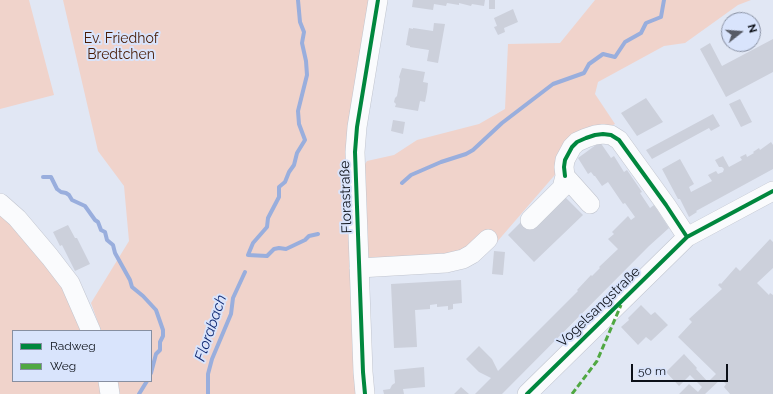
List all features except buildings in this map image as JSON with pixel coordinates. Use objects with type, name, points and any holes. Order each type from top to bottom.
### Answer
[{"type":"street","name":"Florastraße","points":[[365,394],[355,152],[357,127],[378,0]]},
{"type":"street","points":[[530,220],[562,188],[565,176],[565,160],[572,147],[577,142],[586,138],[603,134],[611,135],[623,146],[666,205],[687,237]]},
{"type":"street","points":[[565,176],[590,204]]},
{"type":"street","name":"Vogelsangstraße","points":[[527,394],[687,237],[773,191]]},
{"type":"street","points":[[0,203],[17,218],[70,283],[91,330]]},
{"type":"street","points":[[359,268],[446,263],[463,259],[472,254],[488,239]]},
{"type":"street","points":[[108,382],[110,394]]},
{"type":"green space","points":[[0,0],[29,0],[54,95],[0,109]]},
{"type":"green space","name":"Ev. Friedhof Bredtchen","points":[[63,0],[373,0],[349,187],[367,161],[394,155],[417,140],[479,124],[505,109],[508,44],[560,43],[595,0],[751,0],[738,5],[728,12],[721,12],[721,17],[685,43],[664,46],[598,82],[595,94],[615,124],[609,127],[560,169],[496,243],[467,249],[445,256],[350,262],[356,394],[118,394],[117,382],[152,382],[152,330],[101,330],[91,303],[129,241],[124,186],[98,151]]},
{"type":"green space","points":[[0,209],[58,275],[86,330],[12,330],[12,382],[102,382],[106,394],[0,394]]},
{"type":"waterway","points":[[298,0],[300,22],[304,32],[302,43],[307,75],[298,111],[299,124],[305,140],[297,153],[294,165],[285,182],[279,187],[279,197],[268,218],[267,227],[253,243],[248,255],[267,256],[274,249],[286,249],[305,240],[309,236],[318,234]]},
{"type":"waterway","points":[[402,183],[411,175],[473,150],[502,123],[553,84],[584,73],[589,64],[603,54],[615,57],[625,42],[641,33],[646,23],[661,17],[664,0]]},
{"type":"waterway","points":[[43,177],[51,177],[57,189],[69,195],[72,200],[85,206],[98,222],[101,230],[105,232],[107,240],[113,245],[115,253],[130,280],[132,287],[156,310],[163,330],[163,336],[160,342],[160,350],[156,354],[152,369]]},
{"type":"waterway","name":"Florabach","points":[[208,394],[208,374],[212,359],[231,314],[233,298],[245,272]]},
{"type":"waterway","points":[[139,394],[146,382]]},
{"type":"marked path","points":[[572,394],[597,361],[621,305]]},
{"type":"cycle path","points":[[365,394],[355,152],[357,127],[378,0]]},
{"type":"cycle path","points":[[565,176],[565,160],[572,147],[577,142],[595,135],[611,135],[619,140],[687,237]]},
{"type":"cycle path","points":[[527,394],[687,237],[773,191]]}]
